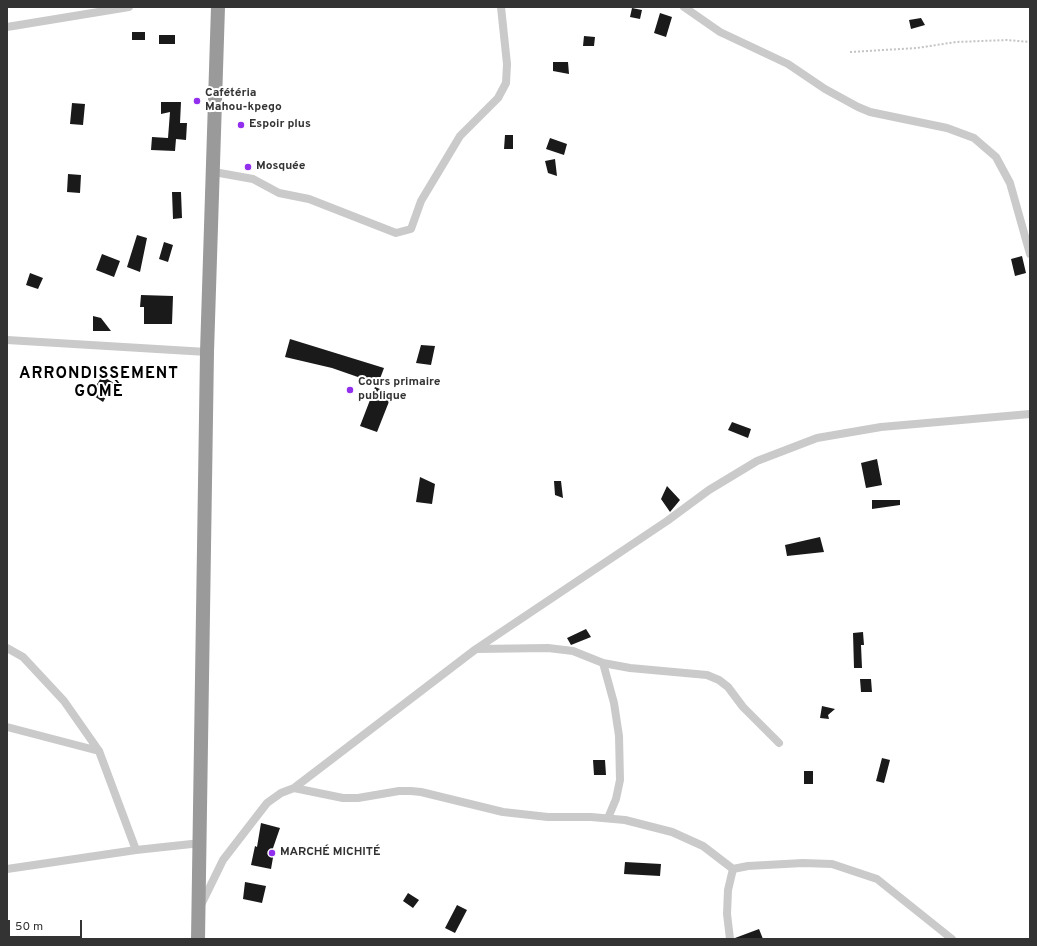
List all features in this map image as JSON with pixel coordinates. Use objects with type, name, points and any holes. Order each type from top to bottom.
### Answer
[{"type":"highway","points":[[198,939],[207,352],[214,172],[218,7]]},
{"type":"street","points":[[7,27],[129,7]]},
{"type":"street","points":[[214,172],[253,179],[279,193],[309,199],[396,233],[411,229],[422,201],[460,136],[498,98],[506,83],[507,64],[501,7]]},
{"type":"street","points":[[684,7],[720,32],[788,64],[825,89],[858,107],[870,112],[947,128],[974,138],[996,157],[1010,183],[1030,254]]},
{"type":"street","points":[[7,340],[207,352]]},
{"type":"street","points":[[198,911],[223,860],[267,803],[281,793],[294,788],[476,649],[537,610],[709,490],[758,461],[817,438],[881,427],[1030,414]]},
{"type":"street","points":[[7,648],[22,657],[64,701],[98,751],[136,850]]},
{"type":"street","points":[[476,649],[548,648],[573,651],[603,663],[630,668],[707,674],[719,680],[728,687],[743,707],[779,743]]},
{"type":"street","points":[[603,663],[614,703],[619,736],[620,780],[616,799],[608,818]]},
{"type":"street","points":[[7,727],[98,751]]},
{"type":"street","points":[[294,788],[343,798],[358,798],[399,791],[421,792],[503,812],[548,817],[608,818],[625,820],[672,832],[703,846],[733,869],[748,866],[803,863],[832,864],[877,879],[952,939]]},
{"type":"street","points":[[7,869],[136,850],[200,843]]},
{"type":"street","points":[[730,939],[727,906],[728,890],[733,869]]},
{"type":"path","points":[[850,52],[917,48],[956,42],[1007,40],[1030,42]]},
{"type":"building","points":[[632,8],[642,10],[640,19],[630,17]]},
{"type":"building","points":[[660,13],[672,17],[666,37],[654,33]]},
{"type":"building","points":[[921,18],[925,25],[911,29],[909,20]]},
{"type":"building","points":[[132,32],[145,32],[145,40],[132,40]]},
{"type":"building","points":[[159,35],[175,35],[175,44],[159,44]]},
{"type":"building","points":[[584,36],[595,37],[594,46],[583,46]]},
{"type":"building","points":[[553,62],[568,62],[569,74],[553,71]]},
{"type":"building","points":[[161,102],[181,102],[180,123],[187,123],[186,140],[176,139],[175,151],[151,150],[152,137],[168,138],[170,112],[161,114]]},
{"type":"building","points":[[72,103],[85,104],[83,125],[70,124]]},
{"type":"building","points":[[505,135],[513,135],[513,149],[504,149]]},
{"type":"building","points":[[550,138],[567,144],[564,155],[546,149]]},
{"type":"building","points":[[555,159],[557,176],[548,173],[545,161]]},
{"type":"building","points":[[68,174],[81,175],[80,193],[67,192]]},
{"type":"building","points":[[172,192],[181,192],[182,218],[173,219]]},
{"type":"building","points":[[137,235],[147,238],[140,272],[127,267]]},
{"type":"building","points":[[164,242],[173,245],[168,262],[159,259]]},
{"type":"building","points":[[102,254],[120,261],[114,277],[96,270]]},
{"type":"building","points":[[1022,256],[1026,273],[1015,276],[1011,259]]},
{"type":"building","points":[[30,273],[43,278],[38,289],[26,285]]},
{"type":"building","points":[[141,295],[173,296],[172,324],[144,324],[144,307],[140,307]]},
{"type":"building","points":[[93,316],[101,318],[111,331],[93,331]]},
{"type":"building","points":[[290,339],[384,368],[378,384],[332,368],[285,357]]},
{"type":"building","points":[[421,345],[435,346],[431,365],[416,363]]},
{"type":"building","points":[[102,376],[114,383],[103,402],[91,394]]},
{"type":"building","points":[[375,387],[392,394],[377,432],[360,426]]},
{"type":"building","points":[[732,422],[751,429],[748,438],[728,430]]},
{"type":"building","points":[[877,459],[882,485],[866,488],[861,463]]},
{"type":"building","points":[[420,477],[435,484],[432,504],[416,502]]},
{"type":"building","points":[[554,481],[561,481],[563,498],[555,495]]},
{"type":"building","points":[[667,486],[680,500],[670,512],[661,499]]},
{"type":"building","points":[[872,500],[900,500],[900,505],[872,509]]},
{"type":"building","points":[[820,537],[824,552],[787,556],[785,545]]},
{"type":"building","points":[[586,629],[591,637],[571,645],[567,638]]},
{"type":"building","points":[[863,632],[864,645],[861,645],[862,668],[854,668],[853,633]]},
{"type":"building","points":[[860,679],[871,679],[872,692],[861,692]]},
{"type":"building","points":[[822,706],[835,709],[828,715],[829,719],[820,718]]},
{"type":"building","points":[[882,758],[890,760],[884,783],[876,781]]},
{"type":"building","points":[[593,760],[605,760],[606,775],[594,775]]},
{"type":"building","points":[[804,771],[813,771],[813,784],[804,784]]},
{"type":"building","points":[[261,823],[280,828],[272,851],[274,852],[271,869],[251,865],[255,846],[257,847]]},
{"type":"building","points":[[625,862],[661,864],[660,876],[624,874]]},
{"type":"building","points":[[245,882],[266,886],[262,903],[243,899]]},
{"type":"building","points":[[408,893],[419,900],[413,908],[403,901]]},
{"type":"building","points":[[457,905],[467,910],[455,933],[445,928]]},
{"type":"building","points":[[759,929],[763,939],[735,939],[735,938]]},
{"type":"place","name":"Cafétéria Mahou-kpego","points":[[197,101]]},
{"type":"place","name":"Espoir plus","points":[[241,125]]},
{"type":"place","name":"Mosquée","points":[[248,167]]},
{"type":"place","name":"Cours primaire publique","points":[[350,390]]},
{"type":"place","name":"MARCHÉ MICHITÉ","points":[[272,853]]},
{"type":"district","name":"ARRONDISSEMENT GOMÈ","points":[[99,384]]}]
